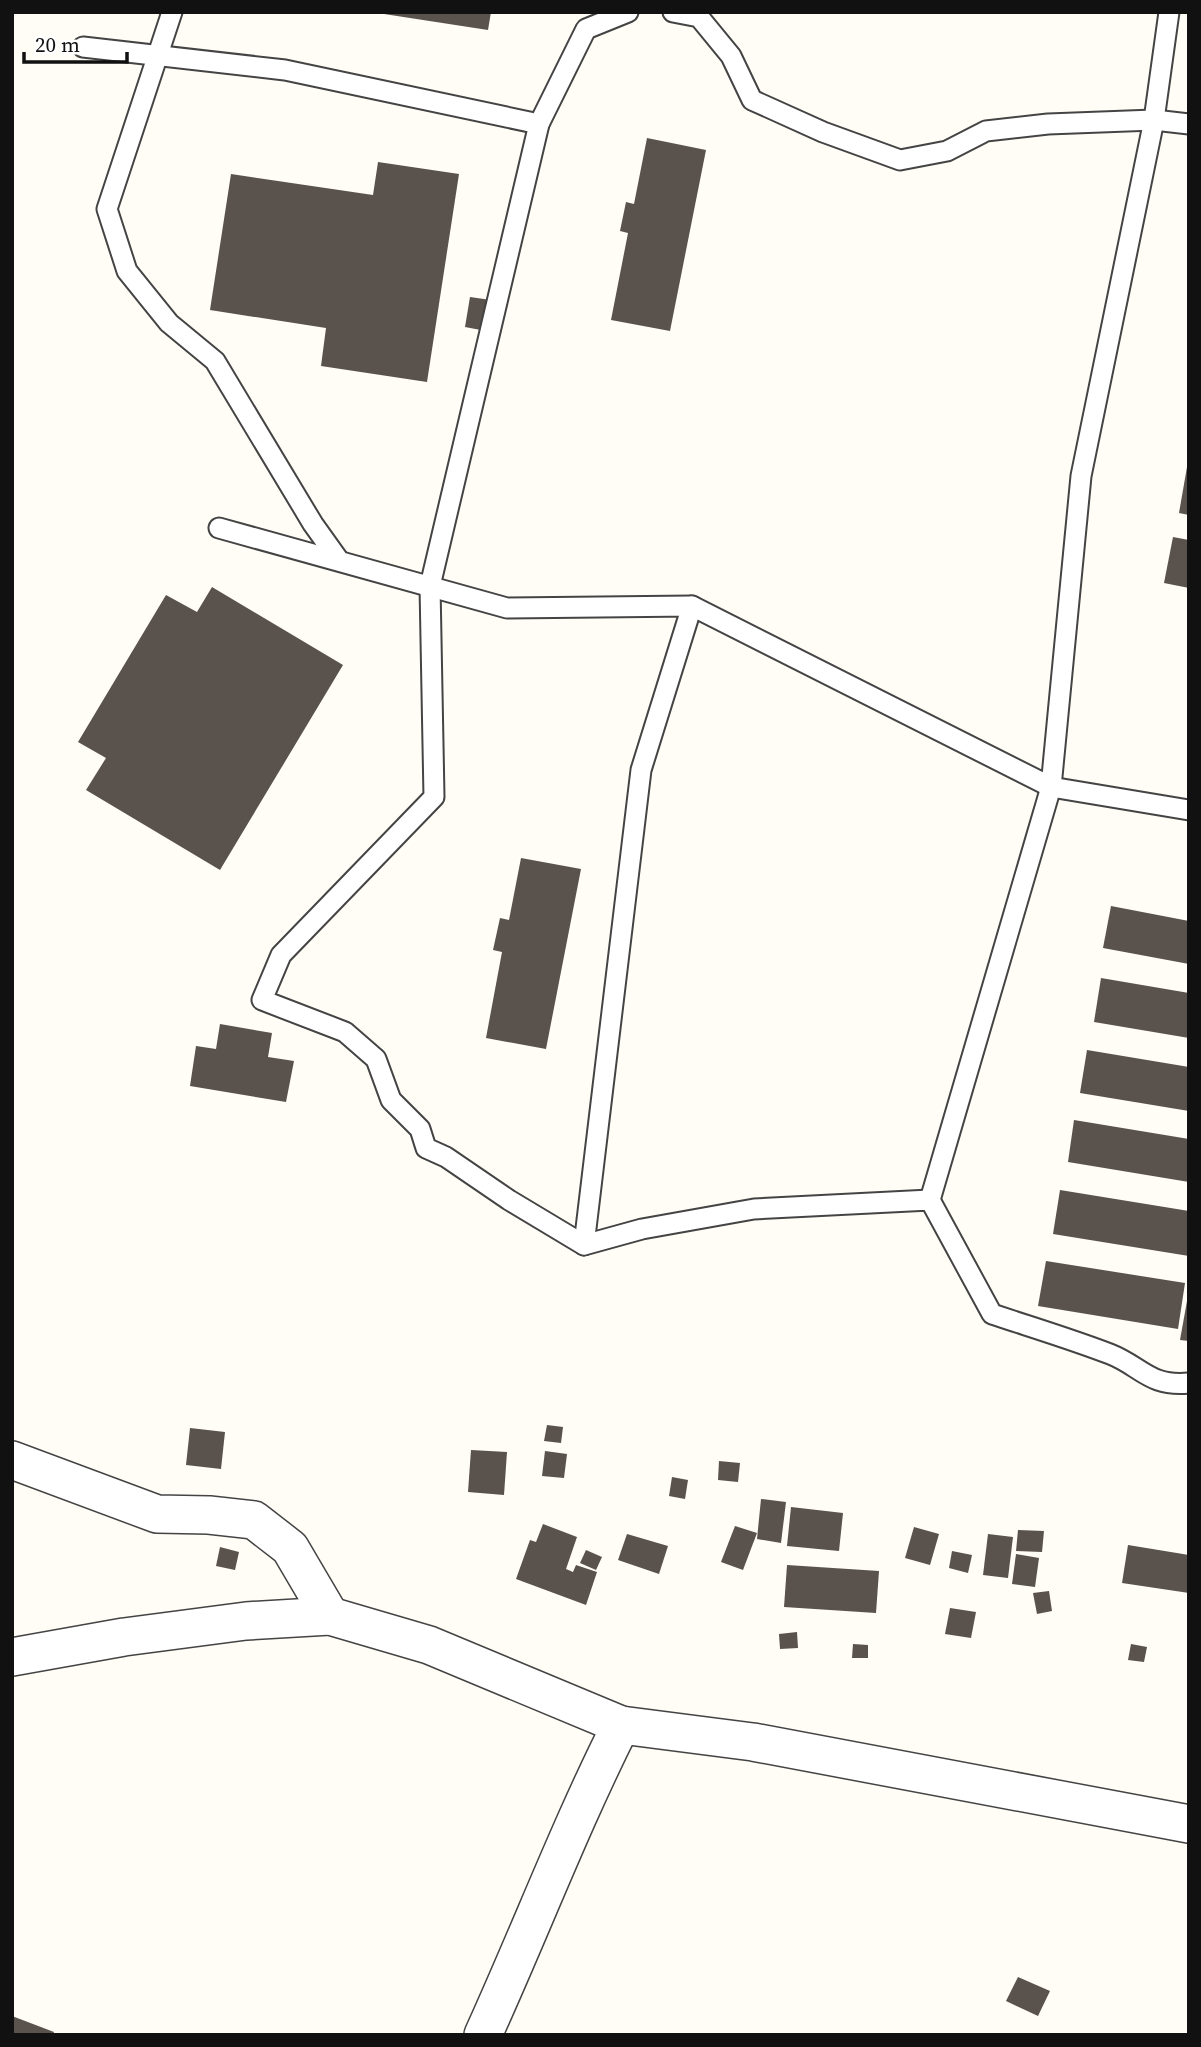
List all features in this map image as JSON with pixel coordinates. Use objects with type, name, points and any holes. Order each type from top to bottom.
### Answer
[{"type":"street","points":[[12,1460],[157,1514],[209,1515],[254,1520],[290,1548],[330,1616]]},
{"type":"street","points":[[12,1657],[124,1637],[232,1623],[330,1616],[429,1645],[621,1724],[753,1742],[1189,1824]]},
{"type":"street","points":[[484,2035],[534,1925],[587,1791],[621,1724]]},
{"type":"lane","points":[[172,12],[107,209],[127,271],[169,323],[215,361],[313,524],[338,559]]},
{"type":"lane","points":[[628,12],[586,29],[539,124],[430,586],[434,797],[281,955],[262,1000],[345,1032],[376,1059],[391,1100],[420,1129],[426,1148],[446,1157],[509,1200],[584,1245],[642,1229],[754,1209],[930,1200]]},
{"type":"lane","points":[[673,12],[699,17],[731,56],[752,100],[823,132],[900,160],[947,151],[986,131],[1048,124],[1154,120],[1189,124]]},
{"type":"lane","points":[[1169,12],[1154,120],[1081,477],[1051,787],[930,1200],[992,1314],[1113,1355],[1147,1378],[1177,1384],[1189,1383]]},
{"type":"lane","points":[[83,47],[285,70],[539,124]]},
{"type":"lane","points":[[219,528],[506,608],[692,606],[1051,787],[1189,810]]},
{"type":"lane","points":[[584,1245],[641,770],[692,606]]},
{"type":"building","points":[[371,12],[491,12],[488,30]]},
{"type":"building","points":[[647,138],[706,150],[670,331],[611,320],[628,233],[620,231],[626,202],[634,204]]},
{"type":"building","points":[[378,162],[459,174],[427,382],[321,366],[326,328],[210,310],[231,174],[373,195]]},
{"type":"building","points":[[470,297],[491,300],[486,331],[465,327]]},
{"type":"building","points":[[1187,467],[1189,468],[1189,515],[1179,513]]},
{"type":"building","points":[[1173,537],[1189,540],[1189,588],[1164,583]]},
{"type":"building","points":[[212,587],[343,665],[220,870],[86,790],[106,758],[78,742],[166,595],[197,612]]},
{"type":"building","points":[[521,858],[581,869],[546,1049],[486,1038],[502,952],[493,950],[500,918],[509,920]]},
{"type":"building","points":[[1111,906],[1189,921],[1189,964],[1103,948]]},
{"type":"building","points":[[1101,978],[1189,993],[1189,1038],[1094,1022]]},
{"type":"building","points":[[220,1024],[272,1033],[268,1057],[294,1061],[286,1102],[190,1086],[196,1046],[216,1049]]},
{"type":"building","points":[[1087,1050],[1189,1067],[1189,1111],[1080,1093]]},
{"type":"building","points":[[1074,1120],[1189,1139],[1189,1182],[1068,1162]]},
{"type":"building","points":[[1060,1190],[1189,1211],[1189,1256],[1053,1234]]},
{"type":"building","points":[[1046,1261],[1185,1283],[1178,1329],[1038,1306]]},
{"type":"building","points":[[1189,1301],[1189,1341],[1180,1340]]},
{"type":"building","points":[[547,1425],[563,1427],[561,1443],[544,1441]]},
{"type":"building","points":[[190,1428],[225,1432],[221,1469],[186,1465]]},
{"type":"building","points":[[471,1450],[507,1452],[504,1495],[468,1492]]},
{"type":"building","points":[[545,1451],[567,1454],[564,1478],[542,1476]]},
{"type":"building","points":[[719,1461],[740,1463],[738,1482],[718,1480]]},
{"type":"building","points":[[672,1477],[688,1480],[685,1499],[669,1496]]},
{"type":"building","points":[[761,1499],[786,1502],[781,1543],[757,1539]]},
{"type":"building","points":[[791,1507],[843,1513],[839,1551],[787,1546]]},
{"type":"building","points":[[543,1524],[577,1537],[566,1569],[573,1572],[576,1565],[597,1572],[586,1605],[516,1579],[530,1540],[536,1542]]},
{"type":"building","points":[[735,1526],[757,1533],[743,1570],[721,1562]]},
{"type":"building","points":[[914,1527],[939,1534],[930,1565],[905,1558]]},
{"type":"building","points":[[1018,1530],[1044,1531],[1042,1552],[1016,1551]]},
{"type":"building","points":[[627,1534],[668,1546],[659,1574],[618,1560]]},
{"type":"building","points":[[988,1534],[1013,1537],[1008,1578],[983,1575]]},
{"type":"building","points":[[1128,1545],[1189,1555],[1189,1593],[1122,1583]]},
{"type":"building","points":[[220,1547],[239,1552],[235,1570],[216,1566]]},
{"type":"building","points":[[586,1550],[602,1557],[596,1570],[580,1563]]},
{"type":"building","points":[[952,1551],[972,1555],[968,1573],[949,1568]]},
{"type":"building","points":[[1016,1554],[1039,1558],[1035,1587],[1012,1584]]},
{"type":"building","points":[[787,1565],[879,1571],[876,1613],[784,1607]]},
{"type":"building","points":[[1049,1591],[1052,1611],[1037,1614],[1033,1593]]},
{"type":"building","points":[[950,1608],[976,1612],[971,1638],[945,1634]]},
{"type":"building","points":[[797,1632],[798,1648],[780,1649],[779,1634]]},
{"type":"building","points":[[853,1644],[868,1645],[868,1658],[852,1658]]},
{"type":"building","points":[[1131,1644],[1147,1647],[1144,1662],[1128,1660]]},
{"type":"building","points":[[1018,1977],[1050,1991],[1038,2016],[1006,2001]]},
{"type":"building","points":[[12,2016],[54,2032],[53,2035],[12,2035]]}]
